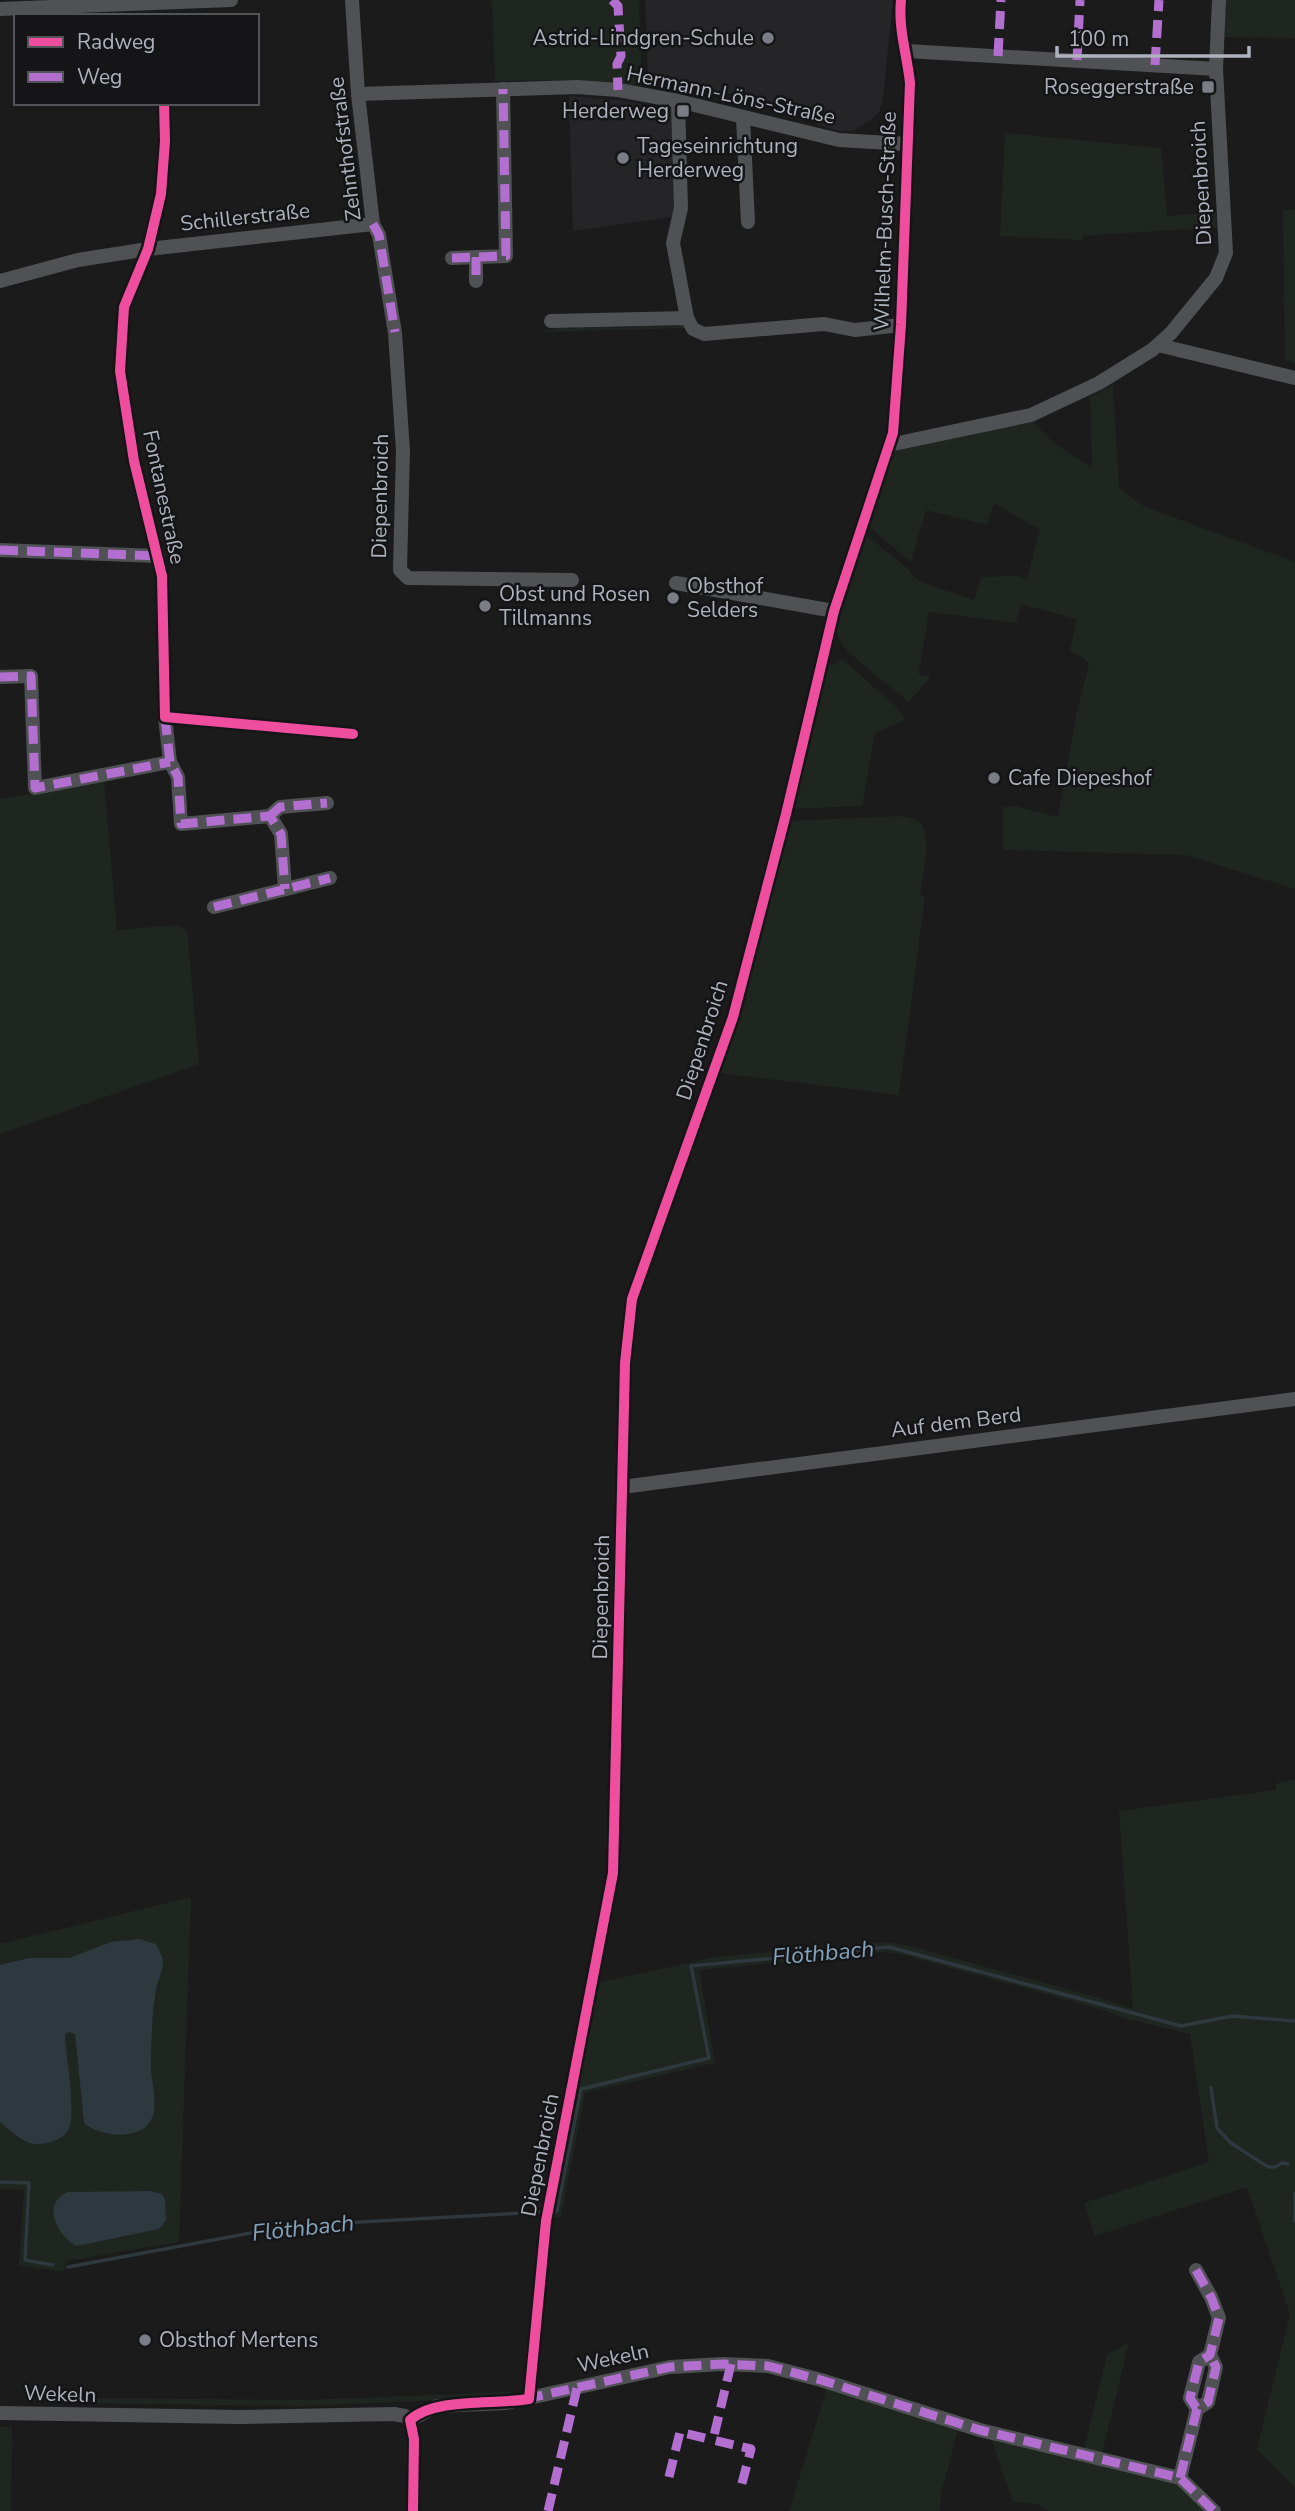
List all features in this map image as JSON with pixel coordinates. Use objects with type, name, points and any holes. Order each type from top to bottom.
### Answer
[{"type":"street","points":[[0,9],[107,6],[161,9],[232,0]]},
{"type":"street","name":"Zehnthofstraße","points":[[352,0],[358,94],[373,224],[379,235],[395,332]]},
{"type":"street","name":"Wilhelm-Busch-Straße","points":[[890,445],[901,325],[910,83],[901,36],[901,0]]},
{"type":"street","name":"Diepenbroich","points":[[890,445],[1031,415],[1099,383],[1158,345],[1216,278],[1226,253],[1216,68],[1219,0]]},
{"type":"street","points":[[906,51],[1216,68]]},
{"type":"street","name":"Hermann-Löns-Straße","points":[[358,94],[591,88],[631,92],[839,140],[907,144]]},
{"type":"street","points":[[452,258],[506,256],[503,89]]},
{"type":"street","points":[[678,102],[681,208],[673,243],[687,318],[693,329],[704,334],[824,324],[855,330],[901,325]]},
{"type":"street","name":"Fontanestraße","points":[[164,105],[165,141],[161,194],[148,249],[124,307],[120,370],[134,461],[162,576],[165,718],[170,762],[178,777],[181,824],[270,816],[280,807],[327,803]]},
{"type":"street","points":[[743,117],[748,222]]},
{"type":"street","name":"Schillerstraße","points":[[0,281],[78,260],[148,249],[373,224]]},
{"type":"street","points":[[476,257],[476,281]]},
{"type":"street","points":[[551,321],[687,318]]},
{"type":"street","name":"Diepenbroich","points":[[395,332],[403,451],[400,570],[408,578],[572,580]]},
{"type":"street","points":[[1158,345],[1295,378]]},
{"type":"street","points":[[676,583],[834,611],[890,445]]},
{"type":"street","points":[[0,550],[158,556]]},
{"type":"street","name":"Diepenbroich","points":[[529,2399],[546,2221],[614,1873],[625,1363],[632,1299],[733,1017],[786,814],[834,611]]},
{"type":"street","points":[[0,677],[31,676],[36,788],[170,762]]},
{"type":"street","points":[[165,718],[353,734]]},
{"type":"street","points":[[270,816],[281,834],[285,889]]},
{"type":"street","points":[[214,907],[330,878]]},
{"type":"street","name":"Auf dem Berd","points":[[622,1487],[1295,1399]]},
{"type":"street","points":[[1196,2270],[1219,2318],[1210,2355],[1199,2362],[1190,2398],[1196,2409],[1180,2478],[1214,2511]]},
{"type":"street","name":"Wekeln","points":[[0,2413],[215,2417],[394,2414],[410,2420],[437,2406],[506,2403],[670,2367],[723,2364],[768,2366],[980,2430],[1180,2478]]},
{"type":"street","points":[[410,2420],[414,2439],[414,2511]]},
{"type":"shaded area","points":[[492,0],[639,0],[642,86],[569,80],[495,81]]},
{"type":"shaded area","name":"Astrid-Lindgren-Schule","points":[[645,0],[893,0],[883,98],[879,112],[853,131],[840,131],[817,125],[819,114],[648,76]]},
{"type":"shaded area","points":[[1226,0],[1295,0],[1295,38],[1224,37]]},
{"type":"shaded area","name":"Tageseinrichtung Herderweg","points":[[569,96],[619,100],[674,111],[678,205],[671,217],[573,231]]},
{"type":"shaded area","points":[[1005,133],[1161,148],[1167,216],[1216,212],[1217,227],[1083,236],[1083,240],[1000,236]]},
{"type":"shaded area","points":[[1283,210],[1295,210],[1295,363],[1285,360]]},
{"type":"shaded area","points":[[679,322],[683,322],[687,328],[544,332],[567,325],[568,329],[594,329],[594,325],[610,324],[610,328],[636,327],[637,323],[652,323],[652,327],[679,326]]},
{"type":"shaded area","points":[[1113,385],[1119,488],[1143,506],[1295,562],[1295,889],[1186,855],[1003,850],[1003,807],[1015,806],[1058,817],[1077,711],[1089,665],[1084,658],[1070,651],[1076,619],[1021,604],[1016,623],[929,612],[919,675],[931,676],[909,702],[850,654],[836,631],[836,621],[864,534],[923,583],[974,600],[981,577],[1017,576],[1027,579],[1040,530],[994,503],[987,525],[926,510],[911,562],[867,525],[894,451],[1031,420],[1054,443],[1092,468],[1090,397]]},
{"type":"shaded area","points":[[842,659],[906,719],[875,733],[862,806],[791,809],[826,663],[834,665]]},
{"type":"shaded area","points":[[104,781],[117,930],[175,925],[187,930],[199,1064],[0,1134],[0,799]]},
{"type":"shaded area","points":[[903,816],[917,821],[923,827],[926,851],[920,896],[925,897],[899,1095],[718,1073],[789,821]]},
{"type":"shaded area","points":[[1295,1780],[1295,2487],[1257,2449],[1290,2314],[1247,2187],[1095,2236],[1084,2203],[1209,2162],[1190,2034],[886,1952],[699,1970],[715,2063],[585,2093],[561,2217],[552,2217],[597,1983],[715,1957],[886,1942],[906,1945],[1133,2009],[1119,1811],[1276,1790],[1276,1783]]},
{"type":"shaded area","points":[[191,1897],[179,2242],[67,2261],[63,2272],[19,2265],[24,2190],[0,2189],[0,2122],[22,2142],[71,2115],[65,2034],[69,2031],[75,2033],[84,2123],[99,2132],[129,2134],[154,2104],[151,2075],[152,2031],[157,1988],[164,1961],[111,1942],[69,1958],[29,1958],[0,1965],[0,1944]]},
{"type":"shaded area","points":[[139,1939],[156,1944],[163,1962],[153,2016],[151,2067],[155,2101],[151,2120],[146,2127],[138,2131],[119,2135],[90,2128],[84,2123],[75,2034],[69,2032],[65,2035],[71,2097],[69,2128],[62,2136],[47,2143],[33,2144],[21,2139],[0,2122],[0,1965],[29,1958],[69,1958],[111,1942]]},
{"type":"shaded area","points":[[151,2191],[162,2194],[165,2200],[166,2220],[159,2229],[76,2246],[63,2235],[53,2211],[60,2197],[68,2192]]},
{"type":"shaded area","points":[[1129,2342],[1102,2454],[1084,2449],[1107,2355]]},
{"type":"shaded area","points":[[827,2388],[958,2430],[941,2494],[940,2511],[789,2511]]},
{"type":"shaded area","points":[[510,2392],[510,2397],[304,2406],[67,2403],[68,2398],[305,2400]]},
{"type":"shaded area","points":[[0,2427],[12,2427],[11,2511],[0,2511]]},
{"type":"shaded area","points":[[990,2436],[1179,2484],[1209,2511],[1048,2511],[1037,2504],[1013,2502]]},
{"type":"waterway","name":"Flöthbach","points":[[554,2211],[557,2211],[581,2089],[709,2058],[691,1966],[889,1947],[1181,2026],[1232,2016],[1295,2021]]},
{"type":"waterway","points":[[1211,2088],[1217,2128],[1231,2143],[1268,2167],[1288,2164]]},
{"type":"waterway","name":"Flöthbach","points":[[0,2182],[29,2183],[25,2260],[53,2265]]},
{"type":"waterway","points":[[1295,2194],[1295,2221]]},
{"type":"waterway","name":"Flöthbach","points":[[68,2267],[288,2226],[541,2212]]},
{"type":"marked path","points":[[612,0],[618,6],[621,56],[617,64],[618,90]]},
{"type":"marked path","points":[[998,56],[1001,0]]},
{"type":"marked path","points":[[1077,60],[1080,0]]},
{"type":"marked path","points":[[1155,65],[1159,0]]},
{"type":"marked path","points":[[452,258],[506,256],[503,89]]},
{"type":"marked path","points":[[373,224],[379,235],[395,332]]},
{"type":"marked path","points":[[476,257],[476,281]]},
{"type":"marked path","points":[[0,550],[158,556]]},
{"type":"marked path","points":[[0,677],[31,676],[35,788],[170,762]]},
{"type":"marked path","points":[[165,717],[170,762],[178,777],[181,824],[270,816],[281,834],[285,889]]},
{"type":"marked path","points":[[270,816],[280,807],[327,803]]},
{"type":"marked path","points":[[214,907],[330,878]]},
{"type":"marked path","points":[[1196,2270],[1219,2318],[1210,2355],[1199,2362],[1190,2398],[1197,2409]]},
{"type":"marked path","points":[[1180,2478],[1197,2409],[1208,2402],[1216,2367],[1210,2355]]},
{"type":"marked path","points":[[525,2399],[670,2367],[723,2364],[768,2366],[980,2430],[1180,2478],[1214,2511]]},
{"type":"marked path","points":[[731,2364],[713,2440],[751,2449],[740,2491]]},
{"type":"marked path","points":[[548,2511],[577,2388]]},
{"type":"marked path","points":[[669,2477],[680,2432],[713,2440]]},
{"type":"cycle path","points":[[413,2511],[414,2439],[410,2420],[421,2413],[450,2405],[529,2399],[546,2221],[613,1873],[625,1363],[632,1299],[733,1017],[786,814],[834,611],[893,433],[901,325],[910,83],[902,31],[901,0]]},
{"type":"cycle path","points":[[164,105],[165,141],[161,194],[148,249],[124,307],[120,371],[134,461],[162,576],[165,717],[353,734]]},
{"type":"place","name":"Astrid-Lindgren-Schule","points":[[768,38]]},
{"type":"place","name":"Roseggerstraße","points":[[1208,87]]},
{"type":"place","name":"Herderweg","points":[[683,111]]},
{"type":"place","name":"Tageseinrichtung Herderweg","points":[[623,158]]},
{"type":"place","name":"Obsthof Selders","points":[[673,598]]},
{"type":"place","name":"Obst und Rosen Tillmanns","points":[[485,606]]},
{"type":"place","name":"Cafe Diepeshof","points":[[994,778]]},
{"type":"place","name":"Obsthof Mertens","points":[[145,2340]]}]
